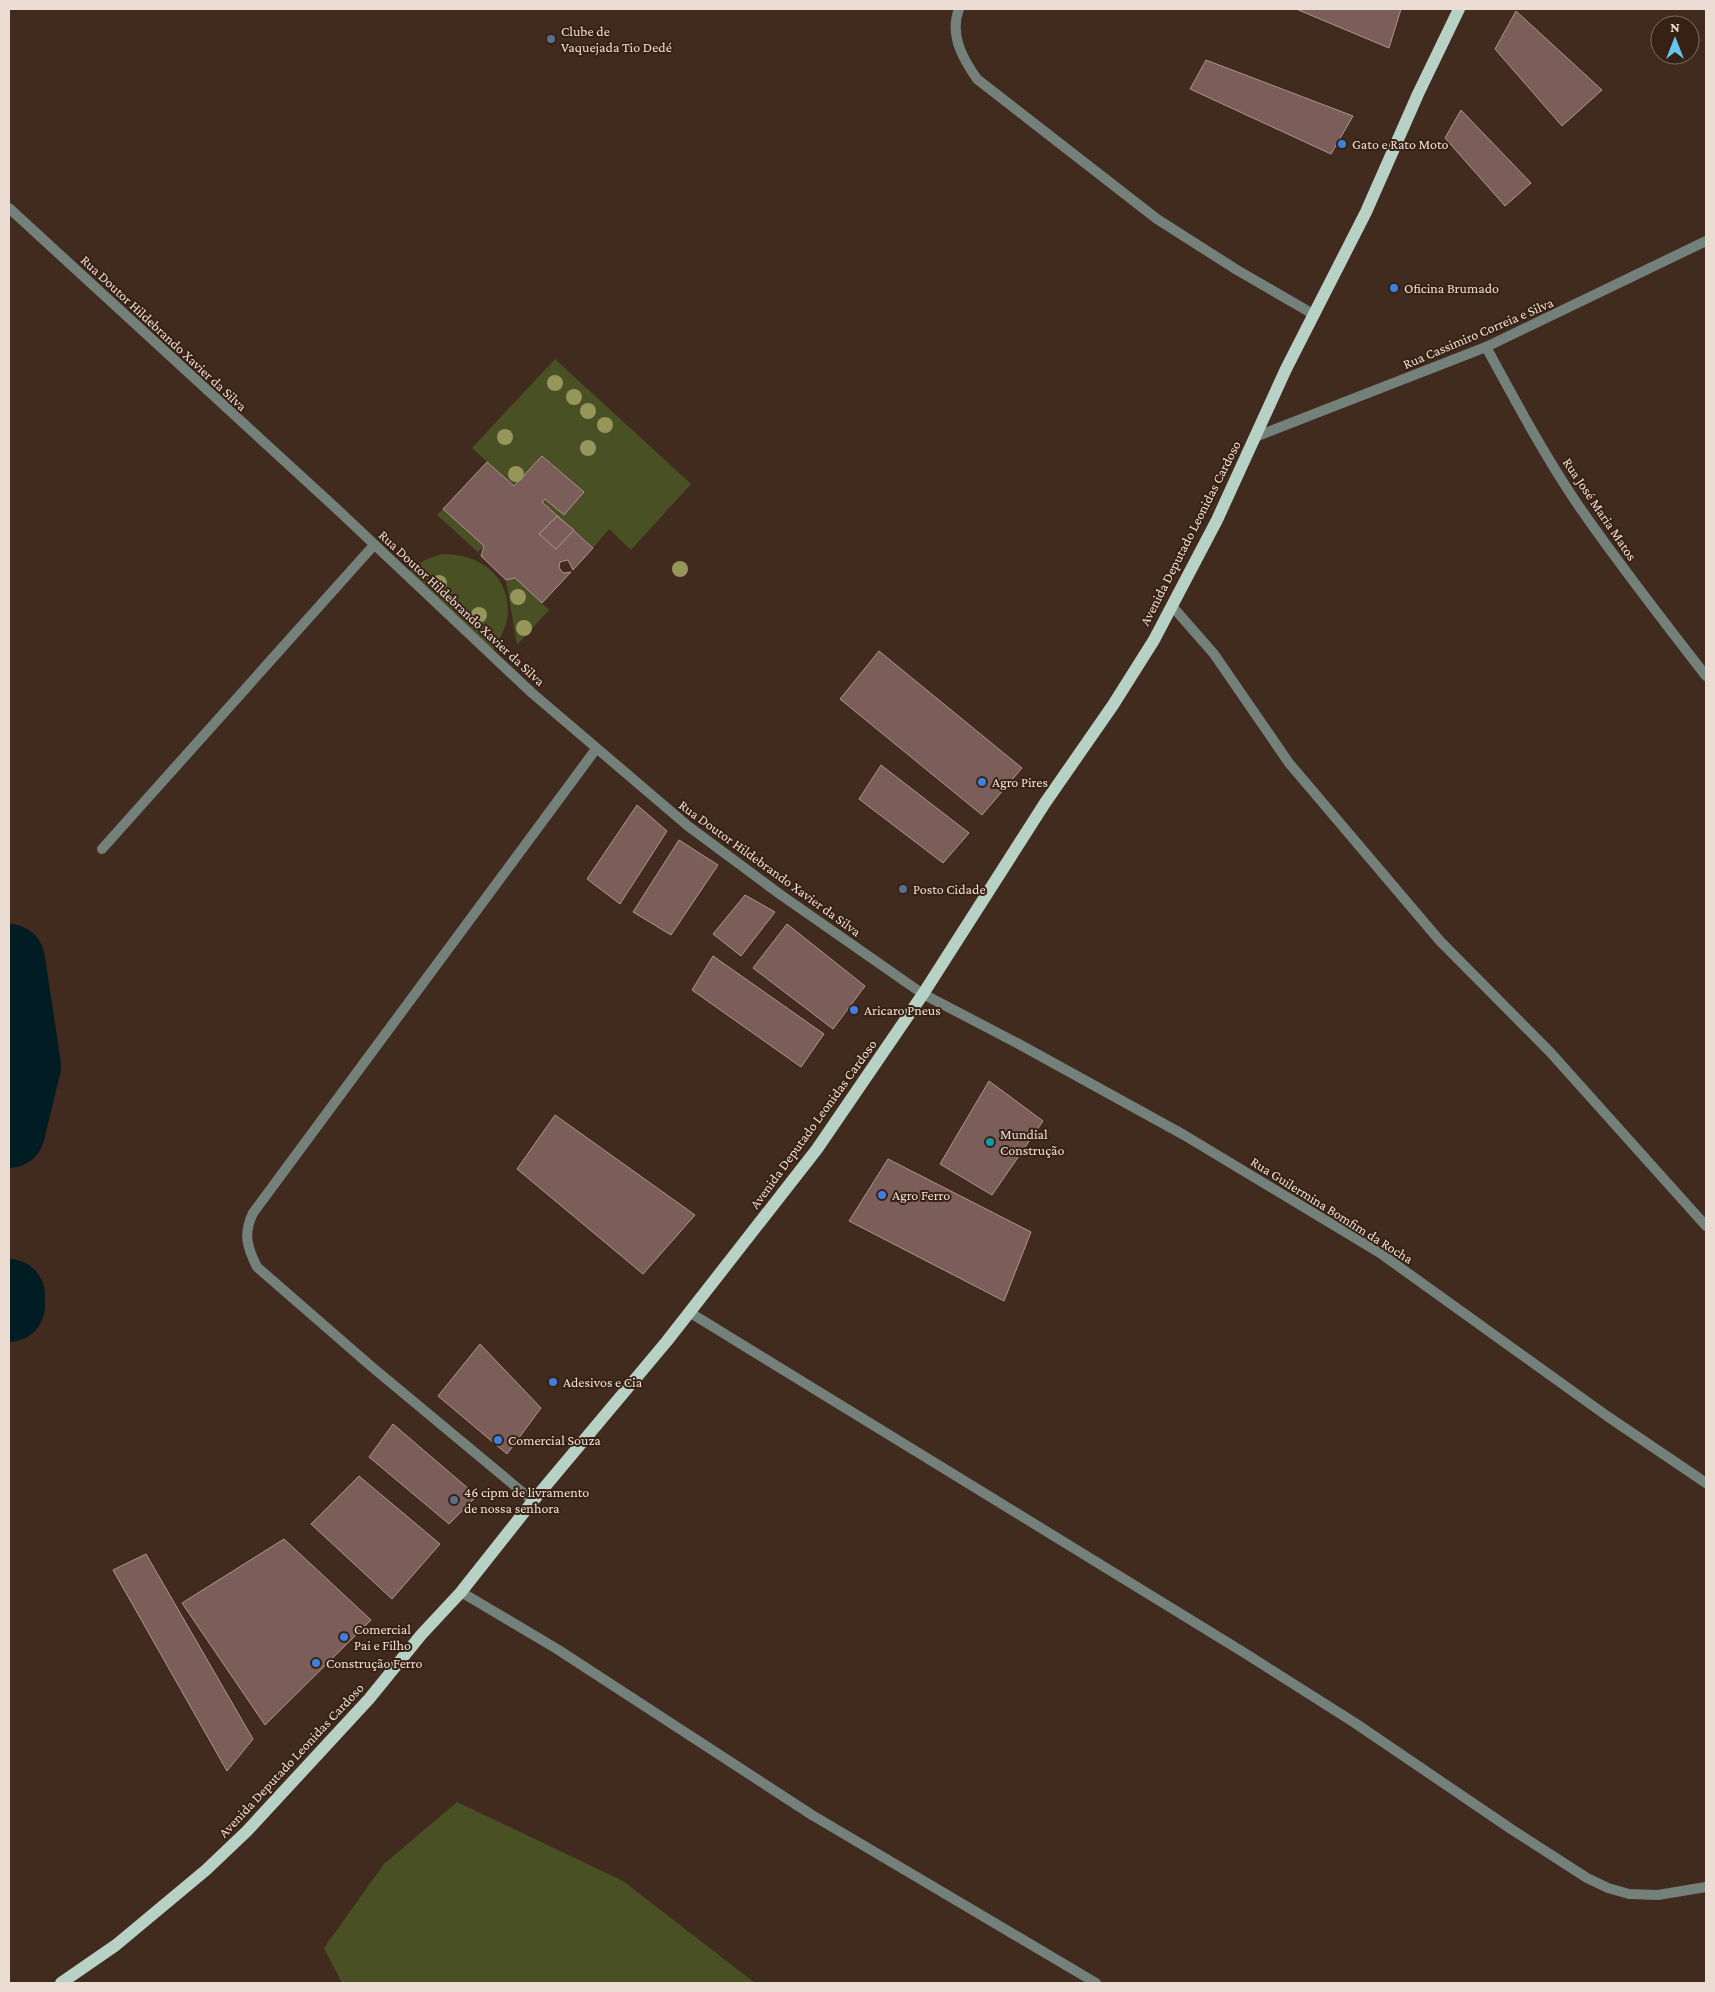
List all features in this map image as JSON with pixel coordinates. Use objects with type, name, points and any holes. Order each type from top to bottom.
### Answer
[{"type":"main road","name":"Avenida Deputado Leonidas Cardoso","points":[[62,1982],[116,1945],[206,1870],[247,1831],[369,1699],[420,1635],[461,1592],[533,1501],[667,1341],[817,1149],[923,994],[1045,803],[1113,705],[1172,606],[1313,314],[1366,212],[1459,9]]},
{"type":"street","points":[[959,9],[956,36],[962,57],[977,79],[1157,219],[1313,314]]},
{"type":"street","name":"Rua Doutor Hildebrando Xavier da Silva","points":[[9,208],[532,693],[596,749],[688,826],[781,895],[923,994]]},
{"type":"street","name":"Rua Cassimiro Correia e Silva","points":[[1255,437],[1486,347],[1706,241]]},
{"type":"street","name":"Rua José Maria Matos","points":[[1486,347],[1534,436],[1576,502],[1629,576],[1706,676]]},
{"type":"street","points":[[102,849],[374,545]]},
{"type":"street","points":[[1172,606],[1214,654],[1289,763],[1440,941],[1550,1052],[1706,1226]]},
{"type":"street","points":[[533,1501],[372,1367],[257,1267],[248,1250],[247,1227],[253,1213],[596,749]]},
{"type":"street","name":"Rua Guilermina Bomfim da Rocha","points":[[923,994],[1017,1043],[1176,1131],[1380,1253],[1607,1416],[1706,1482]]},
{"type":"street","points":[[689,1312],[1243,1652],[1355,1723],[1587,1878],[1608,1888],[1629,1894],[1658,1895],[1706,1887]]},
{"type":"street","points":[[461,1592],[557,1649],[812,1815],[1096,1983]]},
{"type":"green space","points":[[555,359],[691,484],[631,550],[609,529],[593,548],[542,502],[545,499],[564,515],[584,492],[543,456],[514,486],[472,448]]},
{"type":"green space","points":[[443,509],[484,546],[478,552],[437,515]]},
{"type":"green space","points":[[441,554],[467,557],[479,562],[489,568],[503,587],[507,599],[507,619],[502,634],[491,653],[404,573],[425,560]]},
{"type":"green space","points":[[515,578],[549,610],[517,645],[506,580]]},
{"type":"green space","points":[[457,1802],[623,1881],[755,1983],[342,1983],[324,1948],[384,1864]]},
{"type":"building","points":[[1296,9],[1401,9],[1389,48]]},
{"type":"building","points":[[1516,11],[1602,90],[1562,126],[1495,49]]},
{"type":"building","points":[[1206,60],[1353,116],[1331,154],[1190,89]]},
{"type":"building","points":[[1461,110],[1531,183],[1505,206],[1445,138]]},
{"type":"building","points":[[542,456],[584,492],[564,515],[545,499],[542,502],[593,548],[573,570],[568,560],[560,562],[559,567],[561,571],[564,573],[571,572],[542,603],[515,578],[506,580],[481,556],[484,546],[443,509],[487,462],[514,486]]},
{"type":"building","points":[[557,516],[574,530],[556,549],[539,534]]},
{"type":"building","points":[[879,651],[1022,768],[982,815],[840,699]]},
{"type":"building","points":[[881,765],[969,833],[943,863],[859,799]]},
{"type":"building","points":[[637,805],[667,831],[620,904],[587,879]]},
{"type":"building","points":[[679,840],[718,865],[671,935],[633,912]]},
{"type":"building","points":[[745,895],[775,912],[741,956],[713,934]]},
{"type":"building","points":[[787,924],[865,986],[833,1029],[753,968]]},
{"type":"building","points":[[713,956],[824,1034],[801,1067],[692,990]]},
{"type":"building","name":"Mundial Construção","points":[[989,1081],[1043,1121],[992,1195],[940,1164]]},
{"type":"building","points":[[555,1115],[695,1215],[643,1274],[517,1169]]},
{"type":"building","points":[[888,1159],[1031,1232],[1004,1301],[849,1221]]},
{"type":"building","points":[[480,1344],[541,1408],[507,1454],[438,1396]]},
{"type":"building","points":[[393,1424],[477,1496],[449,1524],[369,1457]]},
{"type":"building","points":[[359,1476],[440,1544],[392,1599],[311,1524]]},
{"type":"building","points":[[284,1539],[371,1620],[265,1725],[182,1603]]},
{"type":"building","points":[[146,1554],[253,1739],[227,1771],[113,1570]]},
{"type":"waterway","points":[[9,960],[25,1066],[9,1132]]},
{"type":"waterway","points":[[9,1295],[9,1306]]},
{"type":"place","name":"Clube de Vaquejada Tio Dedé","points":[[551,39]]},
{"type":"place","name":"Gato e Rato Moto","points":[[1342,144]]},
{"type":"place","name":"Oficina Brumado","points":[[1394,288]]},
{"type":"place","name":"Agro Pires","points":[[982,782]]},
{"type":"place","name":"Posto Cidade","points":[[903,889]]},
{"type":"place","name":"Aricaro Pneus","points":[[854,1010]]},
{"type":"place","name":"Mundial Construção","points":[[990,1142]]},
{"type":"place","name":"Agro Ferro","points":[[882,1195]]},
{"type":"place","name":"Adesivos e Cia","points":[[553,1382]]},
{"type":"place","name":"Comercial Souza","points":[[498,1440]]},
{"type":"place","name":"46 cipm de livramento de nossa senhora","points":[[454,1500]]},
{"type":"place","name":"Comercial Pai e Filho","points":[[344,1637]]},
{"type":"place","name":"Construção Ferro","points":[[316,1663]]}]
